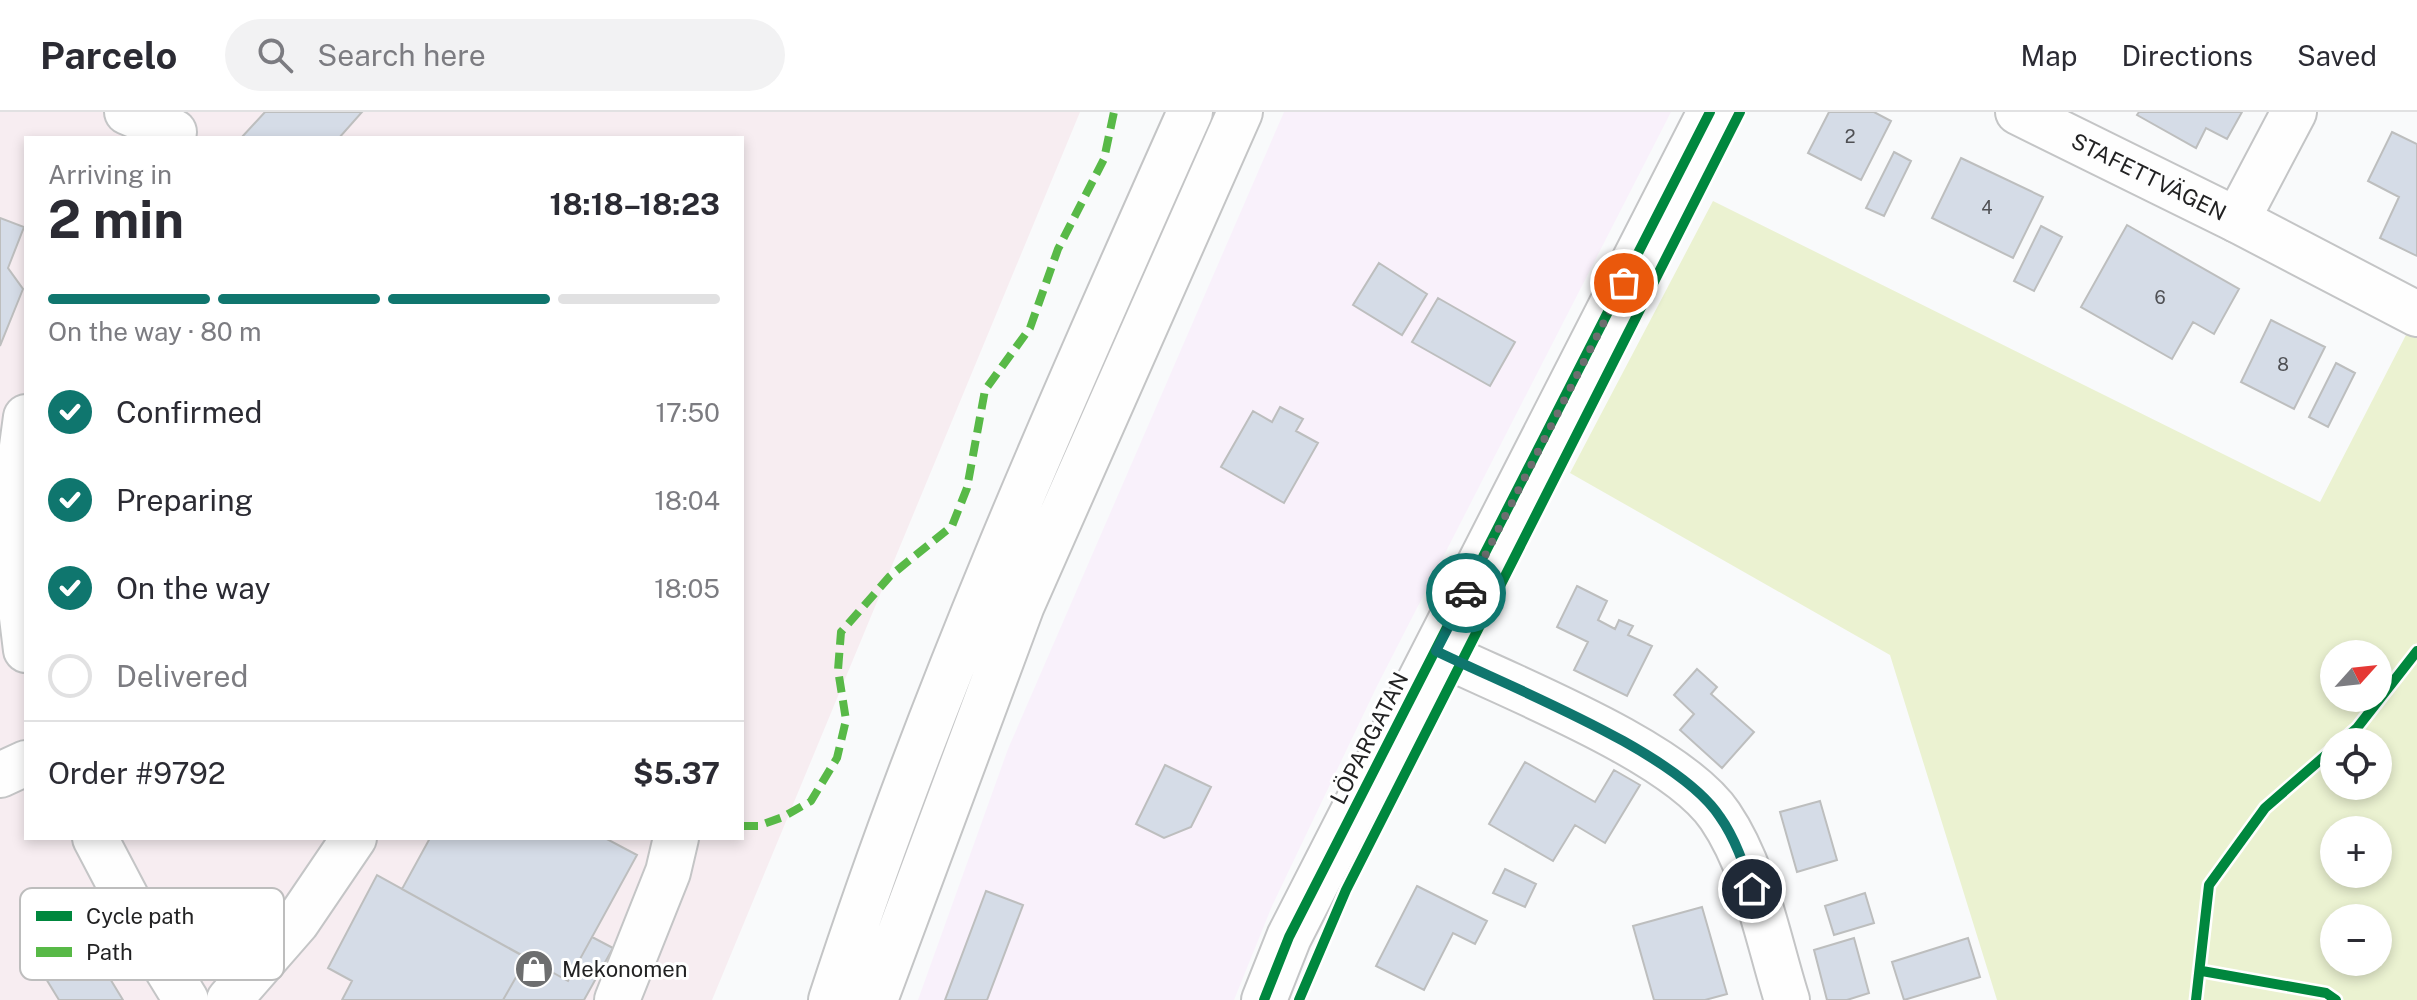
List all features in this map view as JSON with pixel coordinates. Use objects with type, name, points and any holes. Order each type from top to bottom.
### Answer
[{"type":"main road","points":[[127,112],[178,127]]},
{"type":"main road","points":[[831,1000],[931,714],[1025,481],[1190,112]]},
{"type":"main road","points":[[875,1000],[1022,605],[1240,112]]},
{"type":"main road","name":"LÖPARGATAN","points":[[1264,1000],[1289,937],[1710,112]]},
{"type":"main road","name":"STAFETTVÄGEN","points":[[2018,112],[2237,220],[2417,314]]},
{"type":"main road","name":"STAFETTVÄGEN","points":[[2237,220],[2294,112]]},
{"type":"main road","points":[[24,432],[11,528],[24,634]]},
{"type":"main road","points":[[1436,651],[1623,742],[1677,773],[1719,815],[1743,862],[1787,1000]]},
{"type":"main road","points":[[0,775],[24,764]]},
{"type":"main road","points":[[96,840],[121,888]]},
{"type":"main road","points":[[284,937],[353,840]]},
{"type":"main road","points":[[617,1000],[668,872],[676,840]]},
{"type":"main road","points":[[174,980],[186,1000]]},
{"type":"main road","points":[[229,1000],[246,980]]},
{"type":"shaded area","points":[[0,112],[1080,112],[712,1000],[0,1000]]},
{"type":"shaded area","points":[[1284,112],[1671,112],[1377,686],[1272,906],[1234,1000],[918,1000],[1008,749]]},
{"type":"green space","points":[[1713,201],[2320,502],[2406,335],[2417,324],[2417,1000],[1997,1000],[1890,655],[1570,473]]},
{"type":"building","points":[[265,112],[362,112],[341,136],[243,136]]},
{"type":"building","points":[[1829,112],[1874,112],[1891,121],[1861,180],[1808,153]]},
{"type":"building","points":[[2139,112],[2242,112],[2227,139],[2206,128],[2196,148],[2137,115]]},
{"type":"building","points":[[2392,132],[2417,144],[2417,256],[2380,238],[2399,197],[2368,181]]},
{"type":"building","points":[[1894,152],[1911,161],[1884,216],[1866,208]]},
{"type":"building","points":[[1961,158],[2043,197],[2013,258],[1932,218]]},
{"type":"building","points":[[0,218],[24,227],[8,268],[23,289],[0,346]]},
{"type":"building","points":[[2127,225],[2239,289],[2214,334],[2193,322],[2172,359],[2081,307]]},
{"type":"building","points":[[2041,226],[2062,237],[2034,291],[2014,281]]},
{"type":"building","points":[[1379,263],[1427,294],[1402,335],[1353,305]]},
{"type":"building","points":[[1438,298],[1515,342],[1490,386],[1412,342]]},
{"type":"building","points":[[2271,320],[2325,347],[2294,409],[2241,382]]},
{"type":"building","points":[[2336,363],[2355,373],[2328,427],[2309,417]]},
{"type":"building","points":[[1280,407],[1303,419],[1296,431],[1318,443],[1284,503],[1221,467],[1253,411],[1272,422]]},
{"type":"building","points":[[1577,586],[1607,601],[1598,620],[1615,629],[1619,620],[1633,626],[1628,635],[1652,646],[1627,696],[1574,670],[1588,642],[1557,627]]},
{"type":"building","points":[[1697,669],[1717,687],[1711,694],[1754,732],[1722,768],[1680,730],[1694,714],[1674,695]]},
{"type":"building","points":[[1525,762],[1595,802],[1614,770],[1640,785],[1605,843],[1575,825],[1553,861],[1489,824]]},
{"type":"building","points":[[1165,765],[1211,787],[1191,827],[1164,838],[1136,824]]},
{"type":"building","points":[[1820,801],[1837,860],[1797,872],[1780,812]]},
{"type":"building","points":[[429,840],[609,840],[637,855],[568,981],[402,889]]},
{"type":"building","points":[[1505,869],[1536,884],[1525,907],[1493,893]]},
{"type":"building","points":[[377,875],[527,958],[503,1000],[342,1000],[352,981],[328,968]]},
{"type":"building","points":[[1417,886],[1487,921],[1475,944],[1453,933],[1424,990],[1376,966]]},
{"type":"building","points":[[986,891],[1023,905],[987,1000],[945,1000]]},
{"type":"building","points":[[1865,893],[1874,923],[1834,935],[1825,906]]},
{"type":"building","points":[[1702,907],[1727,994],[1705,1000],[1654,1000],[1633,926]]},
{"type":"building","name":"Mekonomen","points":[[592,937],[613,948],[584,1000],[503,1000],[527,958],[568,981]]},
{"type":"building","points":[[1854,938],[1869,993],[1847,1000],[1827,1000],[1814,950]]},
{"type":"building","points":[[1968,938],[1980,977],[1904,1000],[1892,962]]},
{"type":"building","points":[[47,980],[111,980],[123,1000],[59,1000]]},
{"type":"marked path","points":[[744,826],[758,826],[783,817],[811,801],[837,758],[846,720],[838,670],[841,632],[890,576],[952,526],[967,488],[985,390],[1030,328],[1058,249],[1104,159],[1114,112]]},
{"type":"cycle path","points":[[1264,1000],[1289,937],[1710,112]]},
{"type":"cycle path","points":[[1299,1000],[1346,890],[1740,112]]},
{"type":"cycle path","points":[[2357,728],[2417,651]]},
{"type":"cycle path","points":[[2196,1000],[2209,885],[2265,808],[2320,760]]},
{"type":"cycle path","points":[[2202,971],[2326,993],[2336,1000]]},
{"type":"way so far","points":[[1466,593],[1624,283]]},
{"type":"place","name":"Mekonomen","points":[[534,969]]},
{"type":"route","points":[[1466,593],[1436,651],[1623,742],[1677,773],[1719,815],[1743,862],[1752,889]]}]
